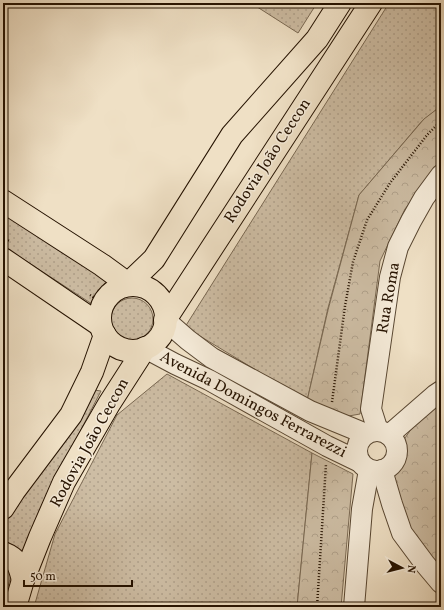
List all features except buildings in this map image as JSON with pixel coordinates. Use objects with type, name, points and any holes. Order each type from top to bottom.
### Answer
[{"type":"main road","name":"Rodovia João Ceccon","points":[[128,284],[154,259],[232,135],[317,39],[340,3]]},
{"type":"main road","name":"Rodovia João Ceccon","points":[[165,320],[371,3]]},
{"type":"main road","points":[[3,201],[102,265],[128,284],[146,288],[154,293],[161,300],[164,310],[164,329],[159,337],[145,348],[127,350],[118,347],[111,342],[103,330],[3,259]]},
{"type":"main road","points":[[3,508],[71,414],[92,372],[103,330],[100,313],[103,303],[109,295],[128,284]]},
{"type":"main road","name":"Rodovia João Ceccon","points":[[15,607],[23,580],[64,482],[109,404],[145,348]]},
{"type":"main road","points":[[3,552],[14,558],[20,566],[23,580]]},
{"type":"street","name":"Rua Roma","points":[[370,468],[388,468],[393,464],[397,452],[394,440],[378,433],[371,409],[390,277],[398,247],[424,198],[441,175]]},
{"type":"street","name":"Avenida Domingos Ferrarezzi","points":[[165,320],[212,358],[310,411],[329,420],[378,433]]},
{"type":"street","name":"Avenida Domingos Ferrarezzi","points":[[145,348],[210,380],[327,446],[370,468]]},
{"type":"street","points":[[441,391],[408,419],[378,433],[362,437],[358,446],[358,456],[370,468],[392,504],[402,533],[441,583]]},
{"type":"street","points":[[354,607],[362,509],[370,468]]},
{"type":"path","points":[[329,420],[345,306],[353,262],[367,220],[390,183],[426,135],[441,121]]},
{"type":"path","points":[[317,607],[327,446]]},
{"type":"green space","points":[[251,3],[317,3],[298,33]]},
{"type":"green space","points":[[389,3],[441,3],[441,106],[422,121],[359,195],[328,308],[307,401],[185,327]]},
{"type":"green space","points":[[441,106],[441,162],[405,209],[380,261],[360,414],[343,417],[307,401],[328,310],[359,195],[424,119]]},
{"type":"green space","points":[[3,212],[109,280],[92,304],[3,246]]},
{"type":"green space","points":[[132,298],[147,304],[153,319],[147,334],[132,340],[117,334],[111,319],[117,304]]},
{"type":"green space","points":[[167,374],[312,453],[297,607],[34,607],[55,534],[117,415]]},
{"type":"green space","points":[[94,390],[101,391],[42,505],[25,558],[9,543],[3,543],[3,517]]},
{"type":"green space","points":[[441,401],[441,570],[408,528],[392,473],[398,448],[414,425]]},
{"type":"green space","points":[[312,453],[353,474],[341,607],[297,607]]},
{"type":"green space","points":[[3,560],[11,570],[3,605]]}]
